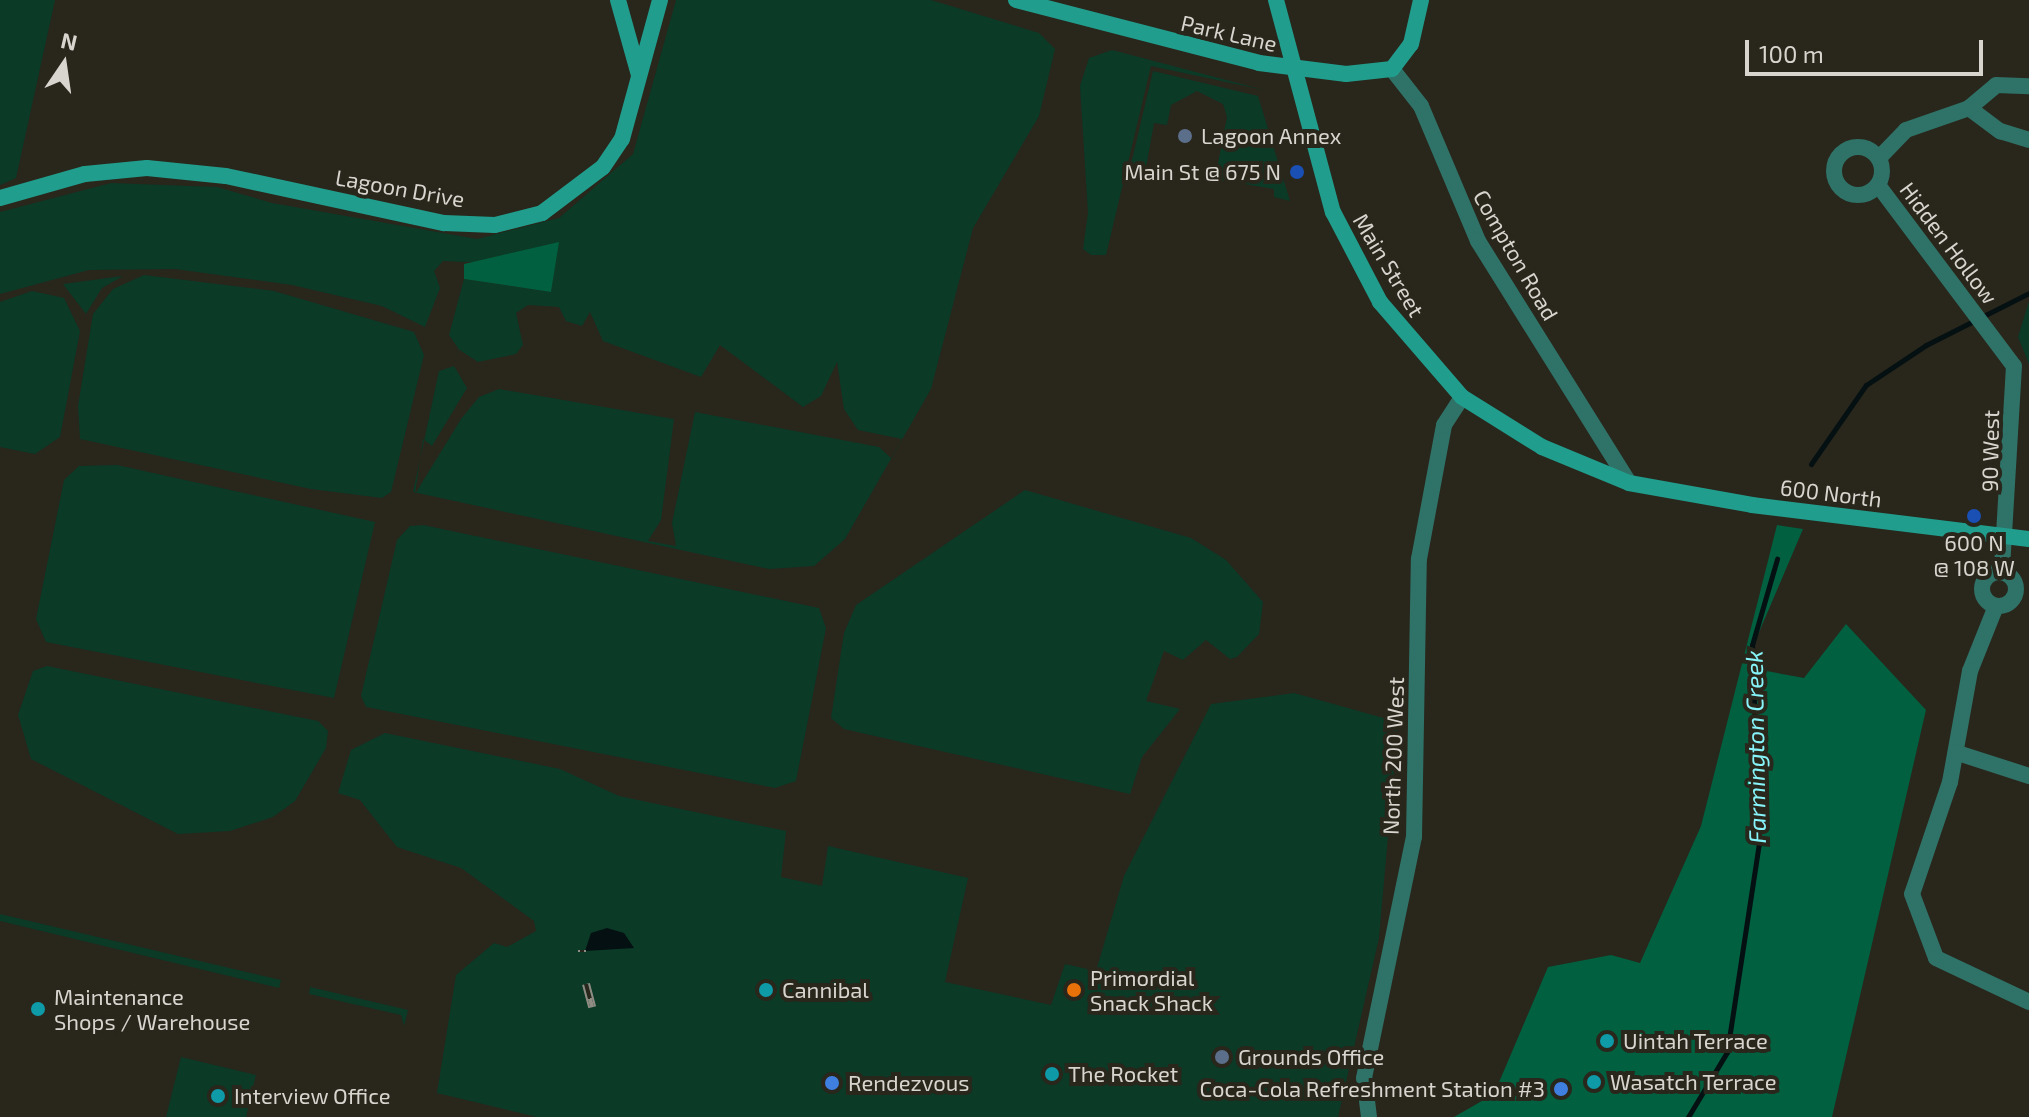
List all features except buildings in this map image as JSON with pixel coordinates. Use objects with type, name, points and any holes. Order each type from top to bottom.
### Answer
[{"type":"main road","points":[[618,0],[641,81]]},
{"type":"main road","name":"Lagoon Drive","points":[[0,198],[85,174],[147,168],[226,176],[444,223],[495,225],[542,213],[603,167],[622,139],[641,81],[660,0]]},
{"type":"main road","name":"Park Lane","points":[[1016,0],[1294,70],[1392,69]]},
{"type":"main road","name":"Main Street","points":[[1276,0],[1333,212],[1354,257],[1417,351],[1462,397],[1542,447],[1629,483]]},
{"type":"main road","points":[[1392,69],[1411,44],[1421,0]]},
{"type":"main road","name":"600 North","points":[[1629,483],[2029,539]]},
{"type":"street","name":"Compton Road","points":[[1392,69],[1421,106],[1478,241],[1629,483]]},
{"type":"street","points":[[1879,158],[1906,130],[1969,108],[1996,85],[2029,86]]},
{"type":"street","points":[[1969,108],[2000,131],[2029,140]]},
{"type":"street","name":"Hidden Hollow","points":[[1878,185],[1848,193],[1833,166],[1849,148],[1879,158],[1878,185],[2014,366]]},
{"type":"street","name":"90 West","points":[[2002,571],[2008,536],[2014,366]]},
{"type":"street","name":"North 200 West","points":[[1369,1117],[1364,1078],[1414,837],[1419,559],[1444,425],[1462,397]]},
{"type":"street","points":[[1996,606],[1982,585],[2002,571],[2016,592],[1996,606],[1964,692],[1958,753],[1912,894],[1918,918],[1936,958],[2029,1002]]},
{"type":"street","points":[[1958,753],[2029,776]]},
{"type":"green space","points":[[0,0],[55,0],[16,178],[0,185]]},
{"type":"green space","points":[[676,0],[931,0],[1039,33],[1055,49],[1039,116],[973,228],[931,389],[845,539],[814,566],[769,569],[416,493],[461,419],[479,397],[499,389],[674,419],[661,520],[648,541],[676,546],[672,523],[695,412],[879,447],[891,458],[902,439],[858,430],[844,409],[837,362],[821,396],[803,407],[720,345],[701,377],[603,341],[590,312],[582,326],[566,321],[559,307],[528,305],[516,313],[523,345],[516,354],[478,362],[458,349],[454,366],[458,348],[449,335],[464,279],[551,292],[558,243],[490,263],[443,261],[434,271],[440,288],[425,327],[382,306],[292,285],[175,269],[89,270],[0,294],[0,212],[111,183],[217,187],[272,203],[477,239],[559,218],[633,154]]},
{"type":"green space","points":[[1112,50],[1264,90],[1151,66],[1106,255],[1091,255],[1083,249],[1088,213],[1080,86],[1089,58]]},
{"type":"green space","points":[[1153,71],[1258,96],[1290,201],[1274,197],[1274,189],[1215,179],[1227,117],[1223,104],[1197,91],[1171,105],[1167,125],[1154,123],[1145,173],[1134,171],[1126,185]]},
{"type":"green space","points":[[559,242],[551,292],[464,279],[464,264]]},
{"type":"green space","points":[[144,275],[274,291],[414,332],[424,355],[391,492],[382,498],[311,489],[80,439],[78,406],[93,314],[113,289]]},
{"type":"green space","points":[[123,276],[102,288],[86,314],[63,284]]},
{"type":"green space","points":[[32,291],[64,298],[80,331],[60,437],[35,454],[0,447],[0,302]]},
{"type":"green space","points":[[2029,301],[2029,364],[2018,337]]},
{"type":"green space","points":[[454,366],[467,388],[432,446],[424,440],[439,371]]},
{"type":"green space","points":[[117,465],[375,522],[334,698],[46,642],[36,619],[64,480],[79,466]]},
{"type":"green space","points":[[1025,490],[1191,538],[1226,560],[1263,602],[1259,634],[1237,657],[1230,659],[1206,640],[1183,660],[1164,651],[1146,701],[1180,709],[1142,757],[1130,794],[844,729],[831,718],[844,633],[856,605]]},
{"type":"green space","points":[[423,525],[819,608],[826,628],[796,781],[775,788],[366,707],[361,696],[397,540],[410,526]]},
{"type":"green space","points":[[1777,525],[1803,529],[1754,644],[1756,669],[1804,678],[1846,624],[1926,710],[1832,1117],[1454,1117],[1494,1094],[1548,967],[1611,955],[1640,963],[1701,826]]},
{"type":"green space","points":[[47,666],[318,721],[328,731],[326,748],[295,801],[273,817],[230,831],[178,834],[31,759],[18,715],[33,671]]},
{"type":"green space","points":[[1294,693],[1398,722],[1379,938],[1338,1117],[537,1117],[437,1093],[456,975],[494,943],[507,947],[536,931],[534,921],[461,868],[397,847],[360,800],[338,793],[351,750],[385,733],[560,769],[619,796],[786,831],[781,877],[822,886],[828,846],[968,878],[945,982],[1051,1005],[1065,964],[1096,971],[1124,876],[1211,704]]},
{"type":"green space","points":[[0,914],[281,980],[279,988],[0,921]]},
{"type":"green space","points":[[310,987],[408,1010],[404,1026],[401,1015],[309,994]]},
{"type":"green space","points":[[181,1057],[256,1075],[246,1117],[166,1117]]},
{"type":"shaded area","points":[[607,928],[624,933],[634,948],[585,951],[591,933]]},
{"type":"waterway","name":"Farmington Creek","points":[[1811,464],[1866,385],[1926,345],[2029,293]]},
{"type":"waterway","name":"Farmington Creek","points":[[1688,1117],[1727,1052],[1759,844],[1752,645],[1777,559]]},
{"type":"railway","points":[[586,984],[592,1007]]},
{"type":"place","name":"Lagoon Annex","points":[[1185,136]]},
{"type":"place","name":"Main St @ 675 N","points":[[1297,172]]},
{"type":"place","name":"600 N @ 108 W","points":[[1974,516]]},
{"type":"place","name":"Cannibal","points":[[766,990]]},
{"type":"place","name":"Primordial Snack Shack","points":[[1074,990]]},
{"type":"place","name":"Maintenance Shops / Warehouse","points":[[38,1009]]},
{"type":"place","name":"Uintah Terrace","points":[[1607,1041]]},
{"type":"place","name":"Grounds Office","points":[[1222,1057]]},
{"type":"place","name":"The Rocket","points":[[1052,1074]]},
{"type":"place","name":"Wasatch Terrace","points":[[1594,1082]]},
{"type":"place","name":"Rendezvous","points":[[832,1083]]},
{"type":"place","name":"Coca-Cola Refreshment Station #3","points":[[1561,1089]]},
{"type":"place","name":"Interview Office","points":[[218,1096]]}]
